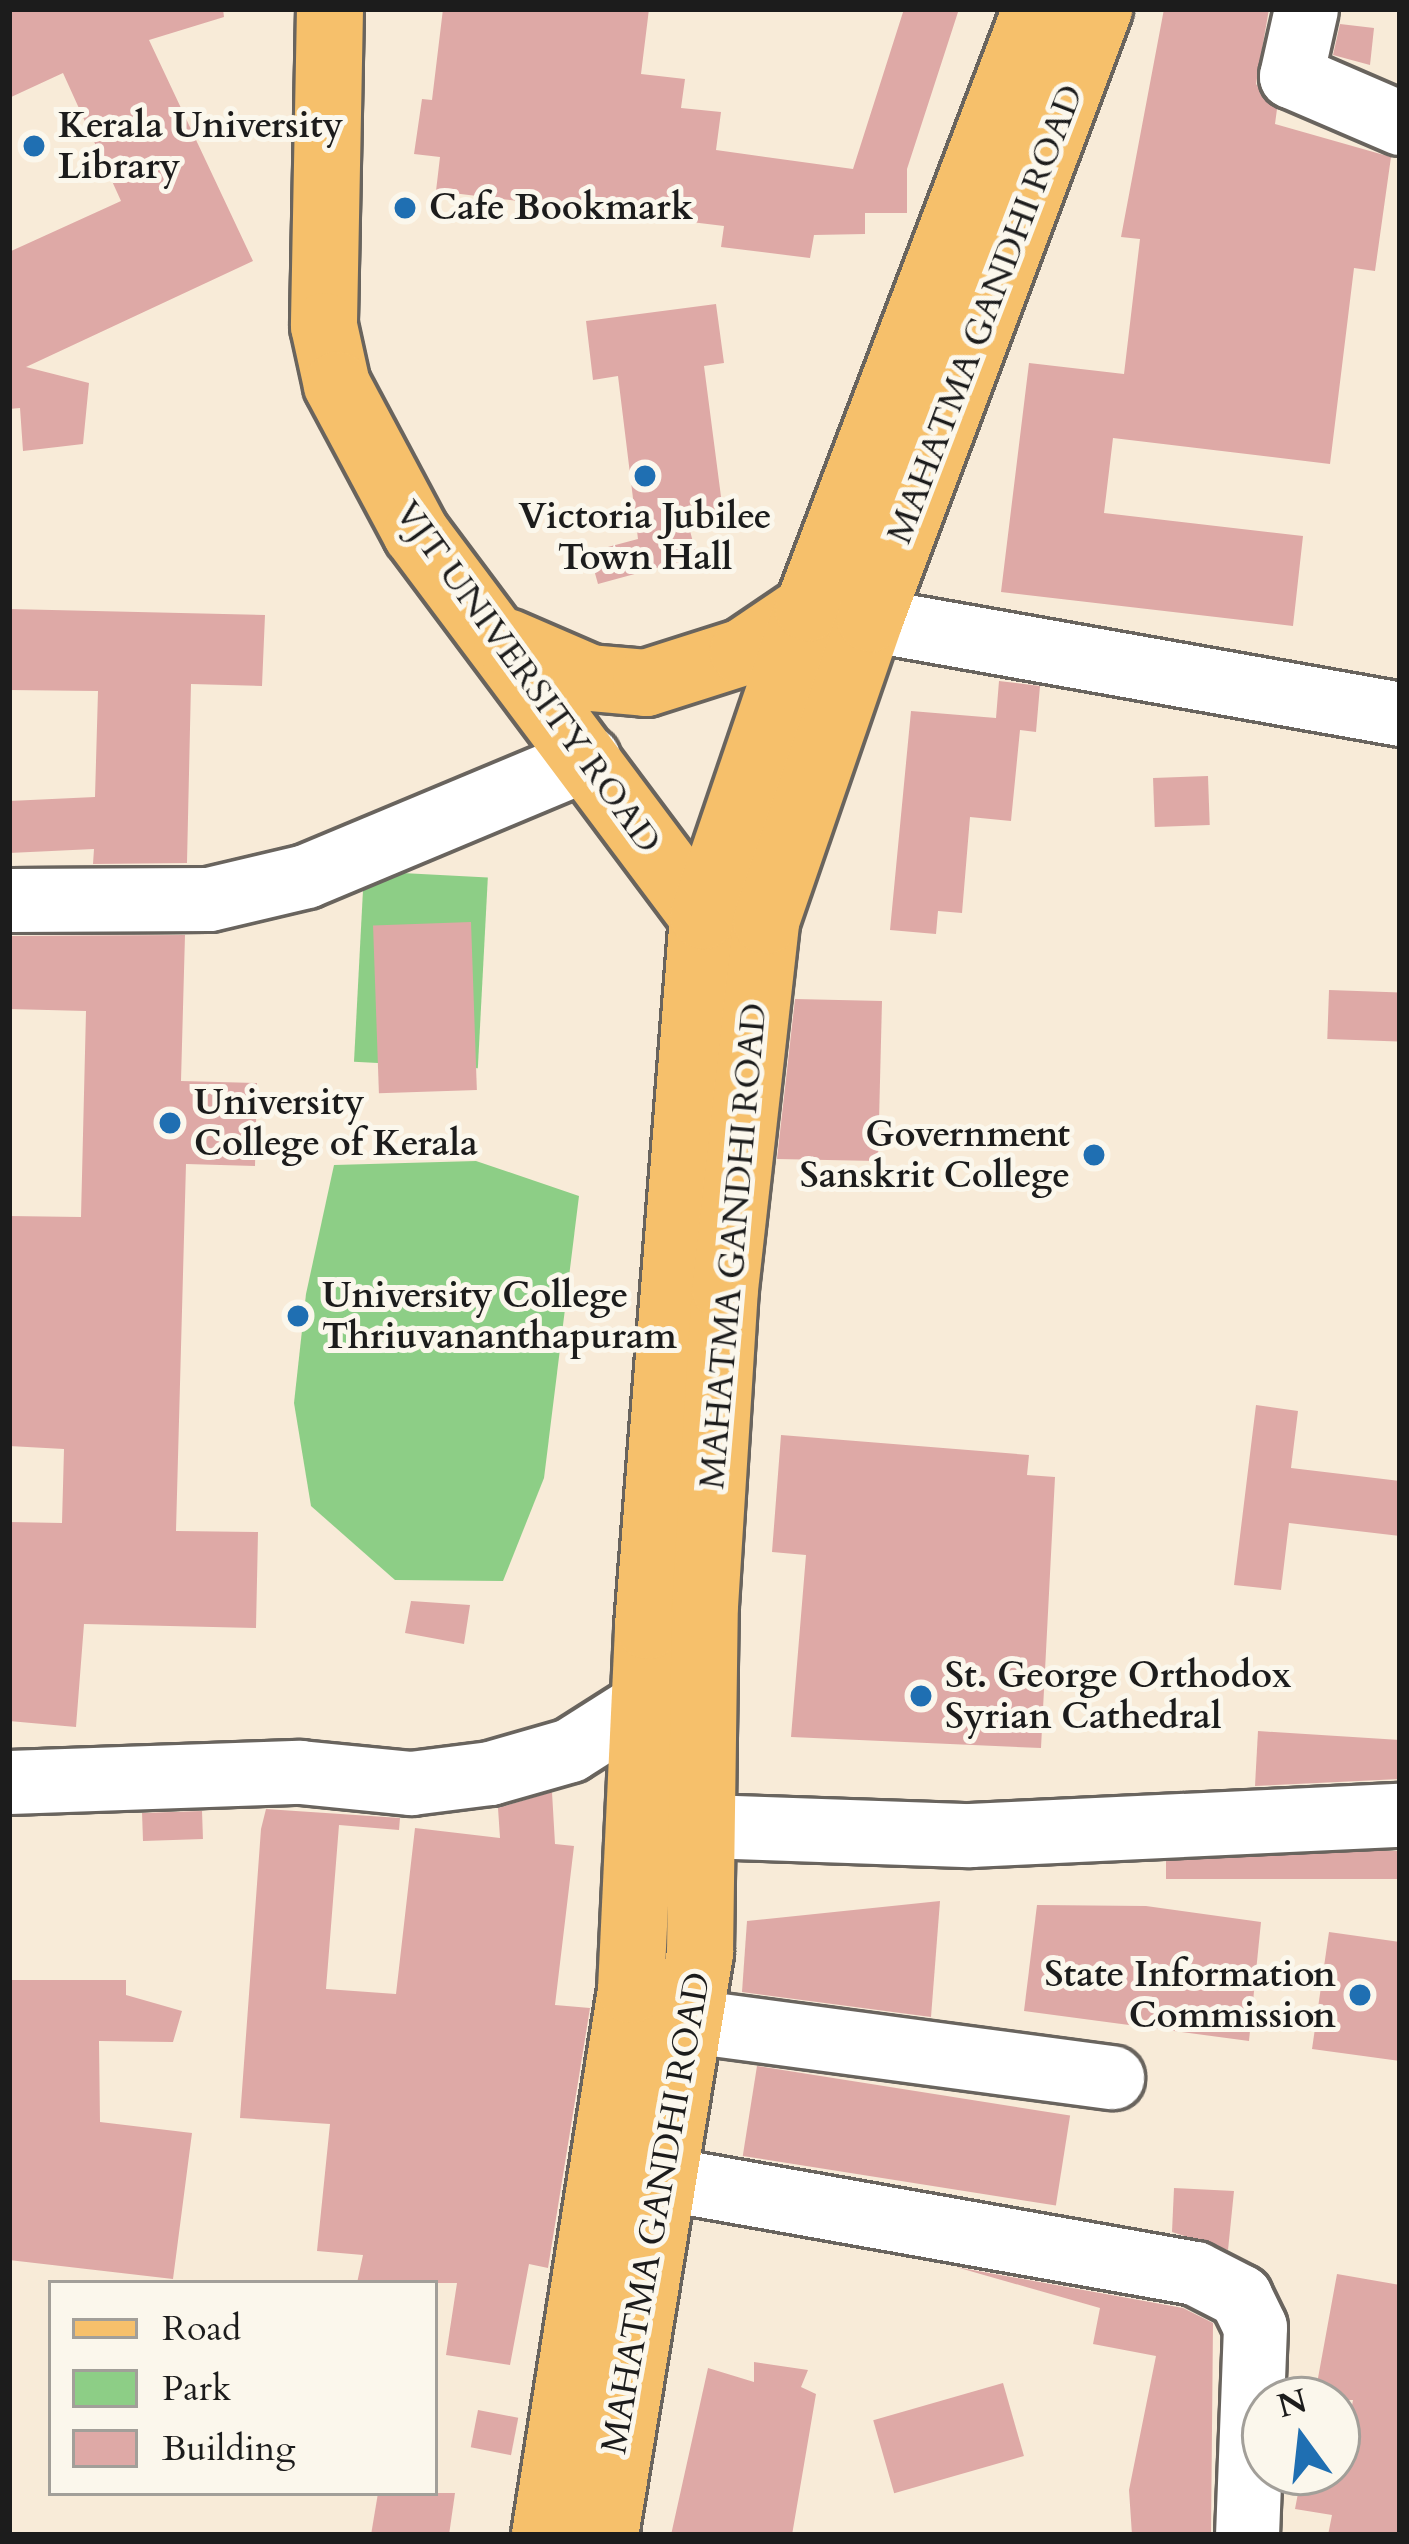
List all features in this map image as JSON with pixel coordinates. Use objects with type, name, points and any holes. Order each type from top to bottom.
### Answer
[{"type":"main road","name":"VJT UNIVERSITY ROAD","points":[[330,9],[324,326],[337,385],[416,533],[504,640],[704,916]]},
{"type":"main road","name":"MAHATMA GANDHI ROAD","points":[[604,2535],[690,2021],[706,1826],[705,1606],[753,993],[839,614],[1036,9]]},
{"type":"main road","name":"MAHATMA GANDHI ROAD","points":[[545,2535],[631,1990],[644,1702],[704,916],[1100,9]]},
{"type":"main road","points":[[504,640],[590,678],[646,683],[839,614]]},
{"type":"street","points":[[1306,9],[1291,76],[1400,123]]},
{"type":"street","points":[[839,614],[1400,714]]},
{"type":"street","points":[[9,900],[209,899],[306,876],[588,758]]},
{"type":"street","points":[[9,1782],[300,1772],[411,1783],[490,1773],[570,1750],[644,1702]]},
{"type":"street","points":[[706,1826],[970,1835],[1400,1815]]},
{"type":"street","points":[[690,2021],[1112,2077]]},
{"type":"street","points":[[662,2178],[1196,2273],[1240,2296],[1255,2327],[1247,2535]]},
{"type":"green space","points":[[364,871],[488,877],[478,1068],[354,1062]]},
{"type":"green space","points":[[476,1161],[579,1196],[544,1478],[503,1581],[395,1580],[311,1506],[294,1403],[306,1294],[334,1165]]},
{"type":"building","points":[[9,9],[223,9],[224,17],[149,40],[253,261],[26,367],[89,383],[83,444],[23,451],[20,408],[9,409],[9,252],[121,201],[63,73],[9,98]]},
{"type":"building","points":[[443,9],[649,9],[641,74],[685,79],[681,108],[721,112],[716,150],[853,169],[904,9],[959,9],[907,169],[907,213],[865,213],[865,234],[814,235],[810,258],[721,247],[724,226],[436,191],[440,157],[414,154],[422,99],[432,100]]},
{"type":"building","points":[[1164,9],[1269,9],[1256,84],[1277,109],[1275,124],[1391,157],[1375,271],[1354,268],[1330,464],[1113,438],[1104,513],[1303,536],[1293,626],[1001,592],[1029,363],[1124,374],[1140,239],[1121,237]]},
{"type":"building","points":[[1340,24],[1374,28],[1370,65],[1333,55]]},
{"type":"building","points":[[716,304],[724,363],[704,366],[723,512],[686,516],[697,557],[598,584],[589,552],[638,539],[618,376],[593,380],[586,321]]},
{"type":"building","points":[[9,609],[265,615],[262,686],[191,684],[187,863],[93,864],[94,849],[9,853],[9,801],[95,797],[98,691],[9,690]]},
{"type":"building","points":[[999,681],[1040,686],[1036,732],[1020,730],[1011,821],[970,817],[962,913],[938,911],[936,934],[890,930],[911,711],[996,718]]},
{"type":"building","points":[[1208,776],[1210,825],[1155,827],[1153,778]]},
{"type":"building","points":[[471,922],[477,1090],[379,1093],[373,925]]},
{"type":"building","name":"University College of Kerala","points":[[185,935],[181,1081],[257,1083],[255,1166],[186,1164],[176,1531],[258,1532],[256,1628],[84,1624],[76,1727],[9,1721],[9,1522],[62,1523],[64,1449],[9,1446],[9,1216],[81,1217],[86,1011],[9,1009],[9,936]]},
{"type":"building","points":[[1329,990],[1400,992],[1398,1041],[1327,1039]]},
{"type":"building","points":[[795,999],[882,1001],[878,1161],[777,1159]]},
{"type":"building","points":[[1256,1405],[1298,1411],[1291,1468],[1400,1481],[1400,1536],[1289,1523],[1281,1590],[1234,1585]]},
{"type":"building","points":[[781,1435],[1029,1455],[1027,1475],[1055,1477],[1041,1748],[791,1737],[806,1555],[772,1552]]},
{"type":"building","points":[[411,1601],[470,1605],[464,1644],[405,1633]]},
{"type":"building","points":[[1258,1731],[1400,1740],[1400,1779],[1255,1786]]},
{"type":"building","points":[[552,1792],[555,1844],[574,1846],[555,2005],[590,2008],[548,2268],[529,2264],[510,2365],[446,2355],[457,2283],[358,2280],[363,2255],[317,2251],[330,2124],[240,2118],[266,1809],[400,1818],[399,1830],[339,1825],[326,1989],[396,1994],[415,1828],[500,1838],[498,1808]]},
{"type":"building","points":[[202,1811],[203,1839],[143,1841],[142,1813]]},
{"type":"building","points":[[1166,1851],[1400,1851],[1400,1879],[1166,1879]]},
{"type":"building","points":[[940,1901],[931,2017],[742,1992],[747,1921]]},
{"type":"building","points":[[1037,1905],[1146,1906],[1261,1922],[1249,2041],[1024,2011]]},
{"type":"building","name":"State Information Commission","points":[[1329,1932],[1400,1942],[1400,2061],[1312,2049]]},
{"type":"building","points":[[9,1980],[126,1980],[126,1995],[182,2011],[173,2042],[99,2041],[100,2122],[192,2133],[173,2279],[9,2260]]},
{"type":"building","points":[[757,2066],[1070,2116],[1056,2205],[743,2156]]},
{"type":"building","points":[[1174,2188],[1234,2191],[1228,2250],[1172,2232]]},
{"type":"building","points":[[956,2267],[1183,2308],[1213,2323],[1211,2535],[1132,2535],[1129,2490],[1156,2356],[1093,2344],[1100,2308]]},
{"type":"building","points":[[1337,2274],[1400,2285],[1400,2535],[1328,2535],[1332,2515],[1295,2509],[1297,2496],[1361,2496],[1361,2376],[1318,2376]]},
{"type":"building","points":[[754,2362],[808,2370],[801,2387],[816,2394],[792,2535],[671,2535],[708,2368],[754,2382]]},
{"type":"building","points":[[1003,2383],[1024,2456],[894,2493],[873,2420]]},
{"type":"building","points":[[478,2410],[518,2418],[511,2455],[471,2447]]},
{"type":"building","points":[[455,2493],[449,2535],[371,2535],[378,2496]]},
{"type":"place","name":"Kerala University Library","points":[[34,146]]},
{"type":"place","name":"Cafe Bookmark","points":[[405,208]]},
{"type":"place","name":"Victoria Jubilee Town Hall","points":[[645,476]]},
{"type":"place","name":"University College of Kerala","points":[[170,1123]]},
{"type":"place","name":"Government Sanskrit College","points":[[1094,1155]]},
{"type":"place","name":"University College Thriuvananthapuram","points":[[298,1316]]},
{"type":"place","name":"St. George Orthodox Syrian Cathedral","points":[[921,1696]]},
{"type":"place","name":"State Information Commission","points":[[1360,1995]]}]
